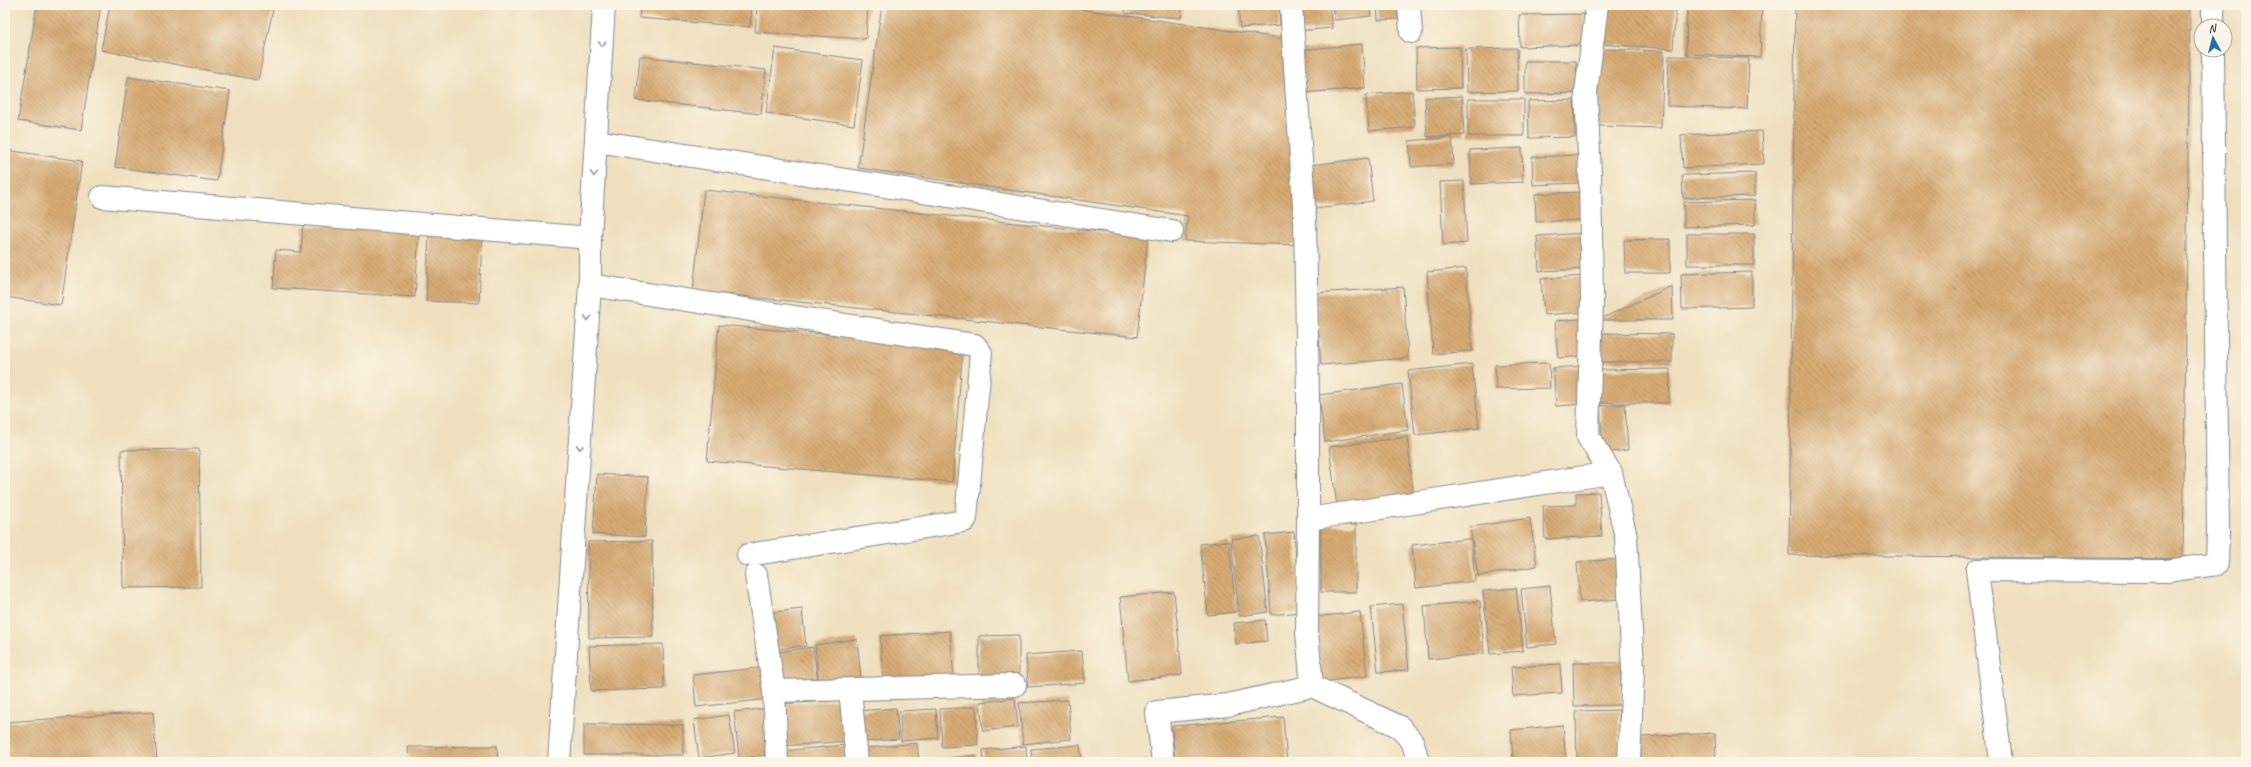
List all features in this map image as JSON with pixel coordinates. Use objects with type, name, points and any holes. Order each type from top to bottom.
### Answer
[{"type":"street","points":[[559,762],[590,285],[590,238],[604,5]]},
{"type":"street","points":[[1291,5],[1304,221],[1308,396],[1307,633],[1312,686]]},
{"type":"street","points":[[1409,5],[1411,32]]},
{"type":"street","points":[[1597,5],[1586,92],[1590,174],[1592,301],[1588,437],[1611,473],[1626,537],[1634,669],[1629,762]]},
{"type":"street","points":[[2213,5],[2213,18]]},
{"type":"street","points":[[2001,762],[1977,570],[2166,571],[2217,564],[2217,265],[2214,58]]},
{"type":"street","points":[[596,141],[1172,232]]},
{"type":"street","points":[[102,197],[590,238]]},
{"type":"street","points":[[590,285],[771,312],[976,346],[982,353],[966,518],[964,521],[748,555]]},
{"type":"street","points":[[1308,519],[1611,473]]},
{"type":"street","points":[[756,575],[774,691],[777,762]]},
{"type":"street","points":[[774,691],[1015,686]]},
{"type":"street","points":[[1163,762],[1157,712],[1228,705],[1312,686],[1400,727],[1413,743],[1418,762]]},
{"type":"street","points":[[850,690],[857,762]]},
{"type":"building","points":[[37,5],[101,5],[81,130],[18,121]]},
{"type":"building","points":[[110,5],[253,5],[273,9],[258,80],[101,50]]},
{"type":"building","points":[[640,5],[752,5],[750,27],[639,18]]},
{"type":"building","points":[[757,5],[868,5],[866,39],[755,32]]},
{"type":"building","points":[[882,5],[1052,5],[1287,39],[1300,245],[1185,241],[1188,216],[858,168]]},
{"type":"building","points":[[1125,5],[1182,5],[1181,18],[1125,13]]},
{"type":"building","points":[[1238,5],[1279,5],[1280,25],[1240,28]]},
{"type":"building","points":[[1296,5],[1329,5],[1332,28],[1298,31]]},
{"type":"building","points":[[1332,5],[1370,5],[1371,16],[1334,20]]},
{"type":"building","points":[[1377,5],[1403,5],[1403,19],[1378,20]]},
{"type":"building","points":[[1603,5],[1676,5],[1673,49],[1600,44]]},
{"type":"building","points":[[1687,5],[1762,5],[1760,57],[1686,54]]},
{"type":"building","points":[[1795,5],[2190,5],[2183,559],[1789,555]]},
{"type":"building","points":[[1584,14],[1585,45],[1520,47],[1519,15]]},
{"type":"building","points":[[1362,44],[1365,88],[1303,93],[1300,50]]},
{"type":"building","points":[[1460,47],[1461,88],[1417,89],[1416,48]]},
{"type":"building","points":[[775,48],[863,60],[854,125],[766,113]]},
{"type":"building","points":[[1517,48],[1518,91],[1467,92],[1466,49]]},
{"type":"building","points":[[1600,49],[1664,51],[1661,128],[1596,126]]},
{"type":"building","points":[[640,56],[766,70],[761,114],[636,100]]},
{"type":"building","points":[[1669,56],[1749,58],[1747,109],[1667,106]]},
{"type":"building","points":[[1525,61],[1576,61],[1577,93],[1525,94]]},
{"type":"building","points":[[128,77],[230,91],[217,181],[115,167]]},
{"type":"building","points":[[1412,91],[1415,127],[1369,131],[1366,95]]},
{"type":"building","points":[[1462,96],[1464,135],[1427,137],[1425,98]]},
{"type":"building","points":[[1468,99],[1524,99],[1524,136],[1468,136]]},
{"type":"building","points":[[1574,100],[1575,137],[1529,138],[1528,101]]},
{"type":"building","points":[[1762,131],[1764,164],[1683,168],[1681,135]]},
{"type":"building","points":[[1452,137],[1454,164],[1411,167],[1409,141]]},
{"type":"building","points":[[1522,148],[1523,182],[1471,184],[1470,150]]},
{"type":"building","points":[[5,150],[82,161],[61,305],[5,297]]},
{"type":"building","points":[[1578,155],[1580,183],[1533,185],[1532,157]]},
{"type":"building","points":[[1368,158],[1373,201],[1315,208],[1310,165]]},
{"type":"building","points":[[1755,173],[1755,196],[1683,198],[1682,175]]},
{"type":"building","points":[[1464,181],[1467,243],[1443,245],[1440,182]]},
{"type":"building","points":[[704,190],[1148,237],[1137,337],[693,291]]},
{"type":"building","points":[[1581,192],[1582,220],[1536,222],[1535,194]]},
{"type":"building","points":[[1755,200],[1755,225],[1684,227],[1684,202]]},
{"type":"building","points":[[303,225],[402,232],[419,229],[415,297],[273,288],[276,250],[301,252]]},
{"type":"building","points":[[1588,233],[1590,269],[1539,271],[1537,236]]},
{"type":"building","points":[[429,234],[482,237],[479,303],[426,301]]},
{"type":"building","points":[[1687,234],[1754,234],[1754,265],[1687,265]]},
{"type":"building","points":[[1670,239],[1670,273],[1625,273],[1624,240]]},
{"type":"building","points":[[1466,268],[1472,351],[1433,354],[1427,272]]},
{"type":"building","points":[[1752,272],[1752,307],[1682,309],[1681,274]]},
{"type":"building","points":[[1583,276],[1586,312],[1544,315],[1541,279]]},
{"type":"building","points":[[1672,286],[1673,320],[1598,320]]},
{"type":"building","points":[[1403,287],[1408,358],[1321,365],[1316,293]]},
{"type":"building","points":[[1582,319],[1585,356],[1558,358],[1555,321]]},
{"type":"building","points":[[719,325],[963,346],[952,482],[707,461]]},
{"type":"building","points":[[1596,333],[1672,334],[1672,362],[1595,362]]},
{"type":"building","points":[[1549,363],[1550,388],[1496,389],[1495,365]]},
{"type":"building","points":[[1472,364],[1479,428],[1415,435],[1408,371]]},
{"type":"building","points":[[1585,366],[1587,404],[1556,406],[1553,368]]},
{"type":"building","points":[[1670,369],[1669,403],[1595,403],[1595,370]]},
{"type":"building","points":[[1402,384],[1408,430],[1325,442],[1319,395]]},
{"type":"building","points":[[1625,404],[1628,450],[1603,453],[1600,406]]},
{"type":"building","points":[[1407,437],[1414,498],[1337,507],[1329,447]]},
{"type":"building","points":[[199,449],[201,587],[123,588],[121,450]]},
{"type":"building","points":[[597,474],[648,477],[645,537],[593,534]]},
{"type":"building","points":[[1599,492],[1602,536],[1545,539],[1543,506],[1576,505],[1576,493]]},
{"type":"building","points":[[1530,518],[1537,566],[1478,576],[1470,527]]},
{"type":"building","points":[[1321,525],[1356,525],[1356,592],[1321,592]]},
{"type":"building","points":[[1294,532],[1300,612],[1271,615],[1265,535]]},
{"type":"building","points":[[1259,536],[1268,612],[1239,616],[1231,539]]},
{"type":"building","points":[[1471,539],[1475,581],[1416,588],[1412,545]]},
{"type":"building","points":[[652,541],[653,637],[589,638],[588,542]]},
{"type":"building","points":[[1229,541],[1236,612],[1208,615],[1200,544]]},
{"type":"building","points":[[1619,559],[1622,599],[1580,602],[1577,562]]},
{"type":"building","points":[[1550,586],[1556,644],[1527,647],[1521,589]]},
{"type":"building","points":[[1516,588],[1523,651],[1490,654],[1483,591]]},
{"type":"building","points":[[1174,592],[1182,675],[1128,681],[1120,597]]},
{"type":"building","points":[[1480,601],[1484,654],[1428,659],[1424,606]]},
{"type":"building","points":[[1402,604],[1409,670],[1378,672],[1371,607]]},
{"type":"building","points":[[802,609],[806,646],[770,650],[766,613]]},
{"type":"building","points":[[1360,612],[1367,676],[1321,682],[1314,617]]},
{"type":"building","points":[[1265,620],[1267,641],[1236,644],[1234,623]]},
{"type":"building","points":[[950,631],[954,679],[883,684],[880,636]]},
{"type":"building","points":[[1019,635],[1019,680],[979,680],[979,636]]},
{"type":"building","points":[[857,639],[861,679],[819,684],[815,645]]},
{"type":"building","points":[[663,644],[664,689],[591,691],[589,646]]},
{"type":"building","points":[[813,647],[818,683],[781,688],[777,652]]},
{"type":"building","points":[[1082,651],[1085,683],[1028,687],[1026,655]]},
{"type":"building","points":[[1573,663],[1621,663],[1621,705],[1574,706]]},
{"type":"building","points":[[1560,664],[1562,693],[1513,696],[1511,667]]},
{"type":"building","points":[[766,667],[770,699],[696,707],[693,675]]},
{"type":"building","points":[[1015,698],[1018,727],[983,731],[980,702]]},
{"type":"building","points":[[847,700],[850,741],[781,746],[779,704]]},
{"type":"building","points":[[1068,700],[1071,739],[1023,744],[1019,703]]},
{"type":"building","points":[[976,707],[978,745],[942,747],[940,709]]},
{"type":"building","points":[[771,708],[776,754],[739,758],[734,712]]},
{"type":"building","points":[[896,708],[899,739],[861,742],[859,711]]},
{"type":"building","points":[[936,709],[938,738],[901,741],[900,711]]},
{"type":"building","points":[[1619,710],[1620,760],[1577,762],[1576,711]]},
{"type":"building","points":[[153,712],[157,762],[5,762],[5,722]]},
{"type":"building","points":[[729,715],[735,753],[699,758],[694,720]]},
{"type":"building","points":[[1283,717],[1287,762],[1175,762],[1172,726]]},
{"type":"building","points":[[584,724],[683,725],[683,755],[584,755]]},
{"type":"building","points":[[1563,725],[1566,762],[1513,762],[1511,730]]},
{"type":"building","points":[[1715,733],[1716,762],[1641,762],[1640,737]]},
{"type":"building","points":[[917,743],[919,762],[867,762],[866,748]]},
{"type":"building","points":[[845,745],[846,762],[784,762],[783,751]]},
{"type":"building","points":[[1080,745],[1082,762],[1032,762],[1031,749]]},
{"type":"building","points":[[497,746],[498,762],[409,762],[408,747]]},
{"type":"building","points":[[1026,746],[1027,762],[984,762],[983,750]]},
{"type":"building","points":[[976,755],[977,762],[927,762],[927,760]]},
{"type":"building","points":[[1162,759],[1163,762],[1127,762],[1127,761]]}]
